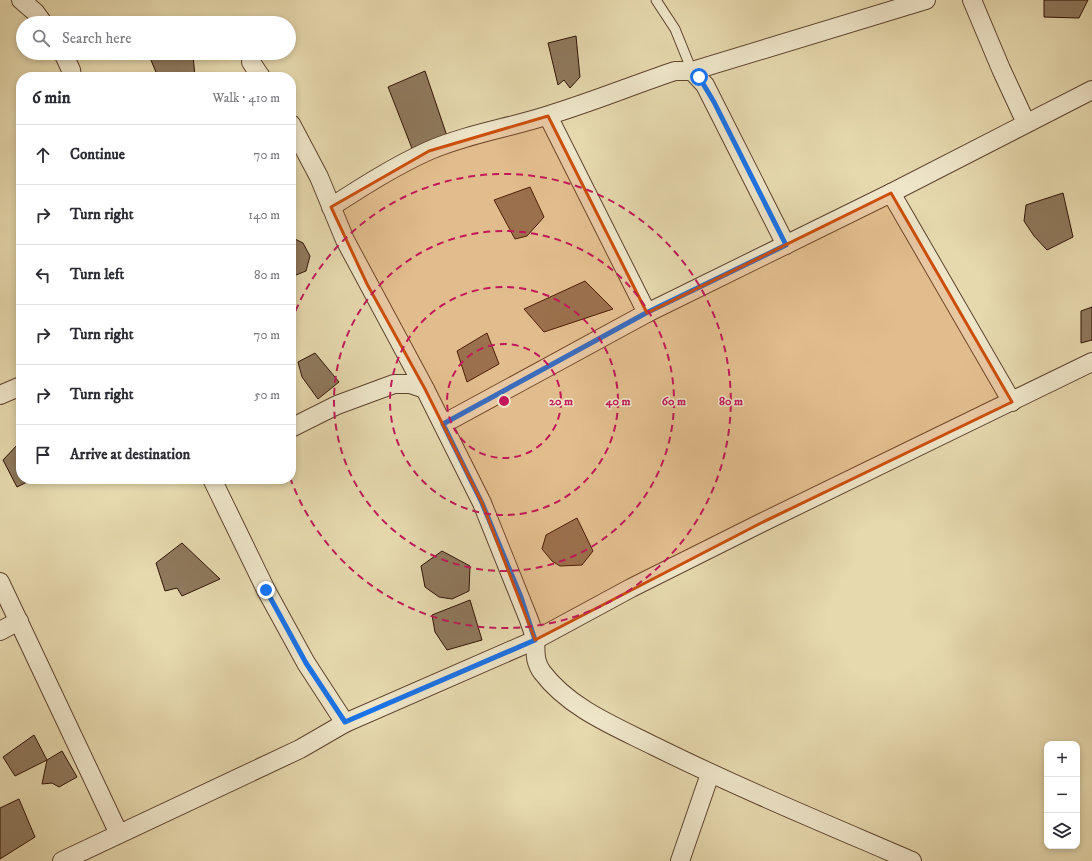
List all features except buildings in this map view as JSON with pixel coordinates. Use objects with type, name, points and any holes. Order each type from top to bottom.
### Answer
[{"type":"street","points":[[21,0],[38,16]]},
{"type":"street","points":[[331,207],[377,178],[429,151],[492,130],[548,116],[675,71],[692,71],[926,0]]},
{"type":"street","points":[[972,0],[1026,123]]},
{"type":"street","points":[[66,60],[71,72]]},
{"type":"street","points":[[251,62],[258,72]]},
{"type":"street","points":[[692,71],[705,85],[786,245]]},
{"type":"street","points":[[443,424],[646,313],[891,193],[1092,90]]},
{"type":"street","points":[[548,116],[646,313]]},
{"type":"street","points":[[296,133],[319,177],[345,240],[367,284],[425,389],[482,503],[521,597],[535,640],[534,656],[538,666],[560,692],[579,706],[710,774],[912,861]]},
{"type":"street","points":[[891,193],[1012,402]]},
{"type":"street","points":[[62,861],[300,749],[345,722],[535,640],[727,540],[1092,362]]},
{"type":"street","points":[[296,426],[338,405],[394,384],[410,384],[425,389]]},
{"type":"street","points":[[0,395],[16,388]]},
{"type":"street","points":[[214,484],[266,590],[306,663],[345,722]]},
{"type":"street","points":[[0,582],[119,834]]},
{"type":"street","points":[[0,631],[19,621]]},
{"type":"street","points":[[680,861],[710,774]]},
{"type":"lane","points":[[656,0],[675,29],[692,71]]},
{"type":"highlighted area","points":[[548,116],[647,313],[891,193],[1012,402],[761,523],[535,640],[482,503],[425,389],[367,284],[331,207],[429,151]]},
{"type":"route","points":[[266,590],[306,663],[345,722],[535,640],[521,597],[482,503],[443,424],[646,313],[786,245],[714,102],[699,77]]}]
